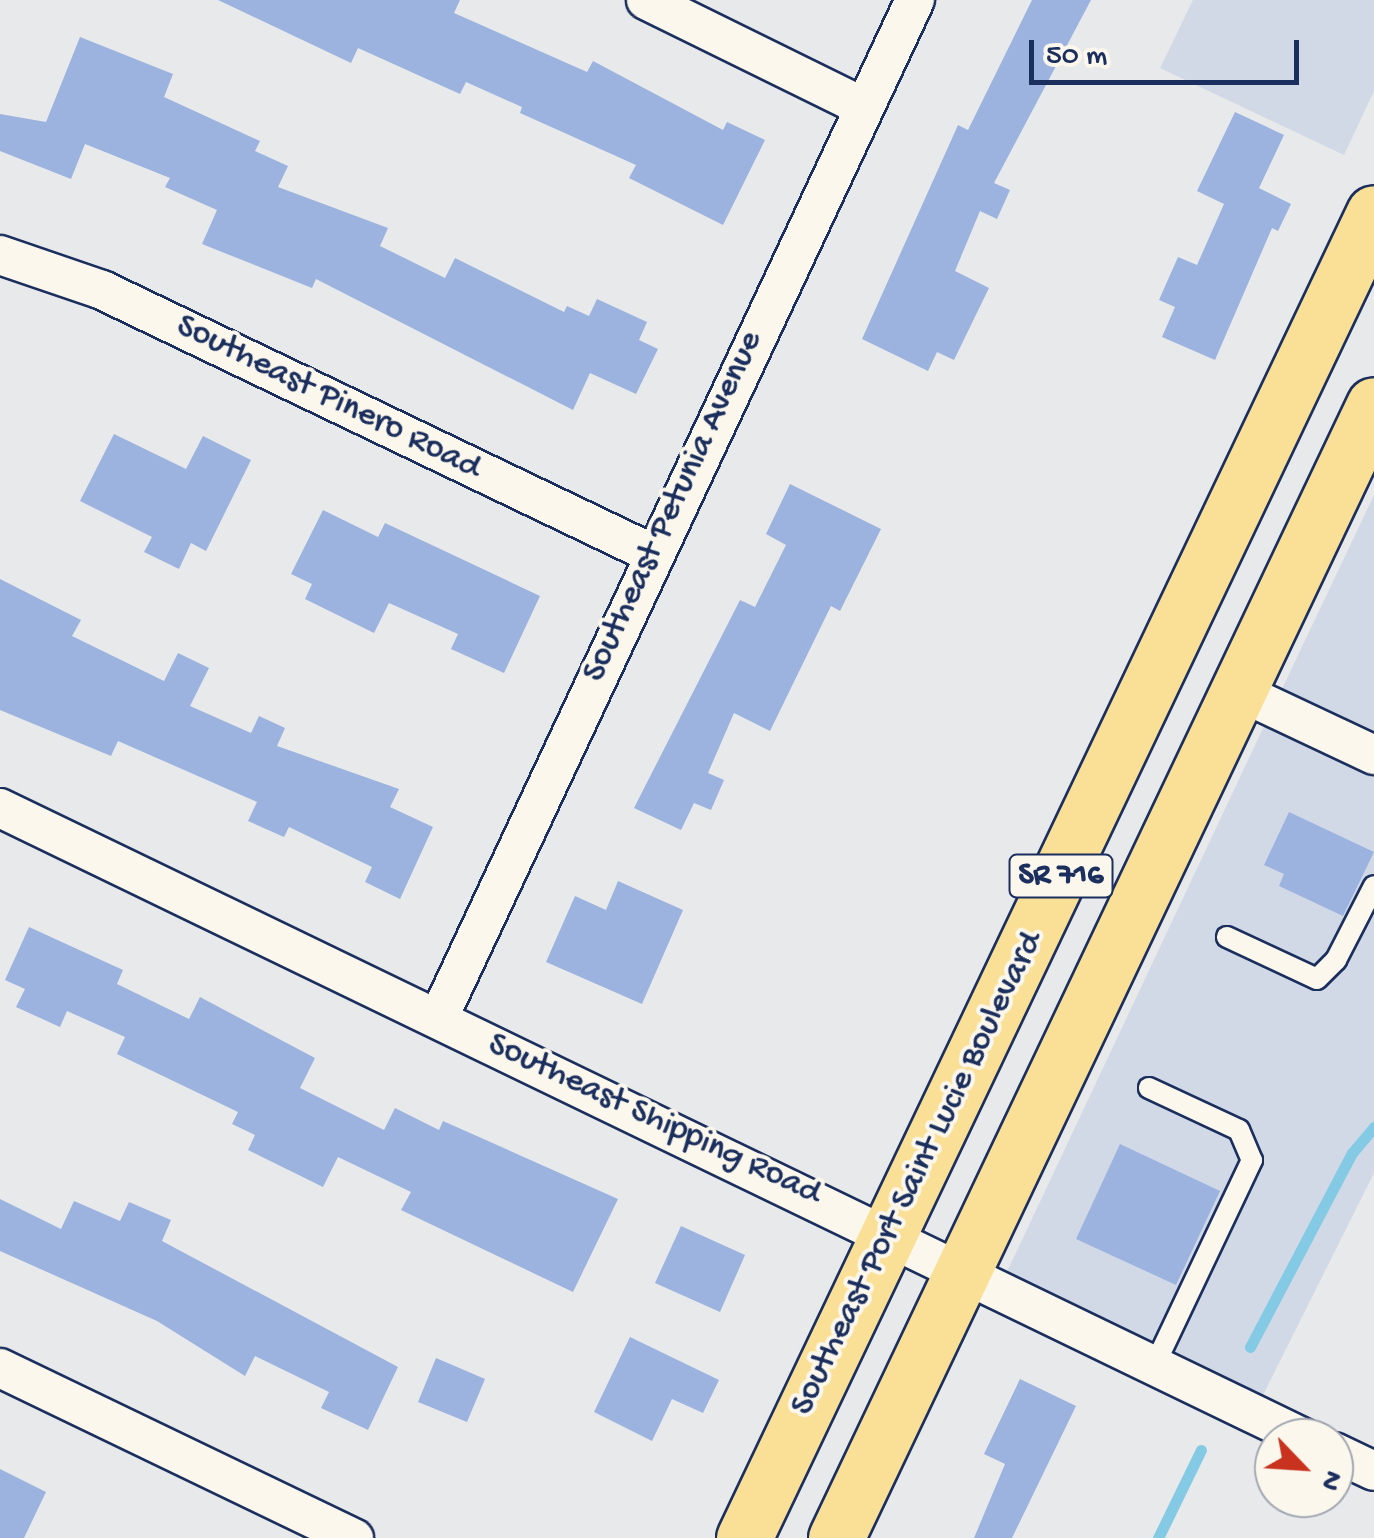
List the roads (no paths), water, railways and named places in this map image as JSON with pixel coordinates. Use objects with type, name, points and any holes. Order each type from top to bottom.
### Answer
[{"type":"main road","name":"Southeast Port Saint Lucie Boulevard","points":[[744,1538],[1374,213]]},
{"type":"main road","name":"SR 716","points":[[836,1538],[1374,405]]},
{"type":"street","points":[[646,0],[863,107]]},
{"type":"street","name":"Southeast Petunia Avenue","points":[[438,1017],[651,552],[914,0]]},
{"type":"street","name":"Southeast Pinero Road","points":[[0,255],[102,290],[651,552]]},
{"type":"street","points":[[1236,690],[1374,755]]},
{"type":"street","name":"Southeast Shipping Road","points":[[0,808],[835,1206],[887,1238],[1262,1418]]},
{"type":"street","points":[[0,1368],[354,1538]]},
{"type":"lane","points":[[1227,937],[1318,978],[1336,960],[1374,886]]},
{"type":"lane","points":[[1149,1088],[1239,1130],[1252,1160],[1154,1366]]},
{"type":"waterway","points":[[1250,1347],[1352,1153],[1374,1127]]},
{"type":"waterway","points":[[1158,1538],[1201,1450]]}]
